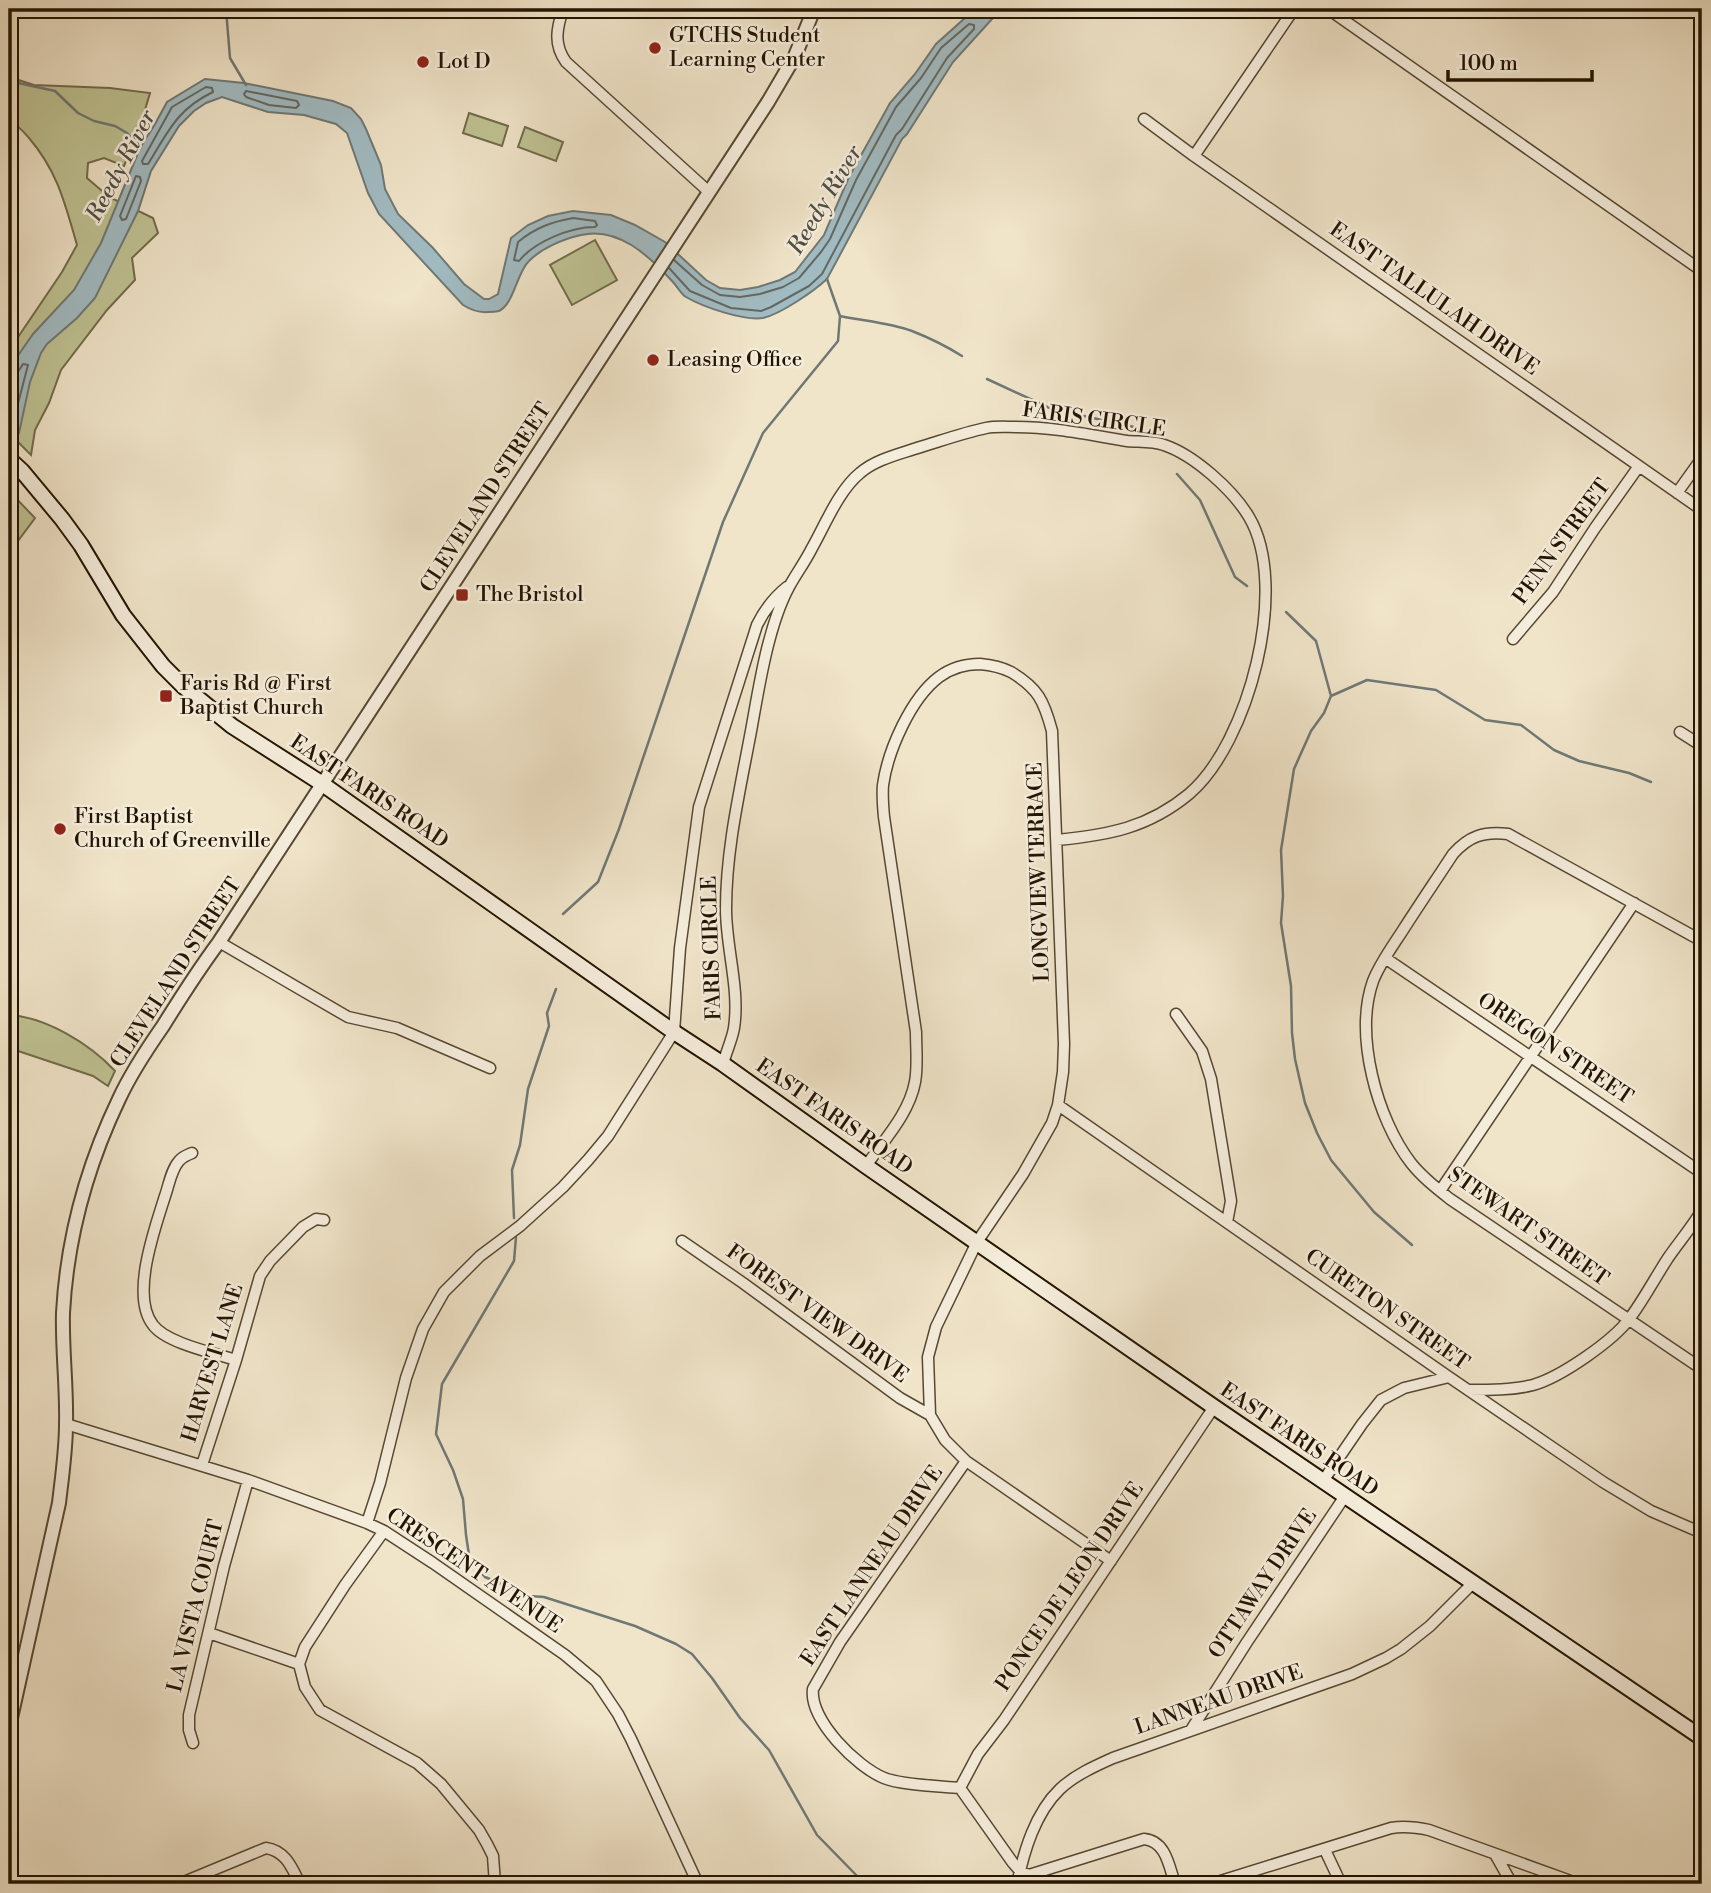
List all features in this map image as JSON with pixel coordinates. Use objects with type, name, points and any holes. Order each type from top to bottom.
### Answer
[{"type":"main road","name":"EAST FARIS ROAD","points":[[9,459],[62,519],[123,615],[163,666],[232,726],[321,783],[1214,1408],[1702,1738]]},
{"type":"street","points":[[563,9],[556,38],[566,62],[709,192]]},
{"type":"street","name":"CLEVELAND STREET","points":[[9,1727],[59,1503],[66,1424],[63,1314],[68,1256],[95,1154],[119,1098],[200,967],[219,942],[768,102],[795,56],[814,9]]},
{"type":"street","points":[[1194,156],[1294,9]]},
{"type":"street","points":[[1328,9],[1702,271]]},
{"type":"street","name":"EAST TALLULAH DRIVE","points":[[1144,119],[1702,510]]},
{"type":"street","name":"FARIS CIRCLE","points":[[723,1063],[734,1030],[735,1009],[726,932],[732,828],[760,683],[778,612],[790,585],[843,493],[862,471],[885,459],[988,427],[1036,428],[1165,446],[1195,462],[1230,492],[1258,535],[1265,567],[1265,609],[1258,655],[1241,713],[1202,781],[1162,813],[1114,833],[1057,840]]},
{"type":"street","points":[[1677,493],[1702,458]]},
{"type":"street","name":"PENN STREET","points":[[1513,639],[1553,592],[1639,466]]},
{"type":"street","name":"FARIS CIRCLE","points":[[674,1032],[680,948],[699,807],[757,625],[767,607],[790,585]]},
{"type":"street","name":"LONGVIEW TERRACE","points":[[866,1166],[902,1115],[916,1081],[917,1066],[916,1032],[884,817],[883,785],[898,736],[914,705],[939,677],[962,666],[987,665],[1004,668],[1023,679],[1038,693],[1052,731],[1065,1044],[1063,1072],[1052,1123],[1023,1174],[977,1242],[936,1326],[929,1349],[930,1415]]},
{"type":"street","points":[[1680,732],[1702,746]]},
{"type":"street","name":"STEWART STREET","points":[[1702,941],[1508,834],[1479,834],[1452,854],[1385,958],[1368,997],[1365,1031],[1371,1074],[1387,1118],[1400,1146],[1424,1178],[1702,1369]]},
{"type":"street","points":[[1440,1191],[1634,903]]},
{"type":"street","points":[[219,942],[348,1017],[397,1028],[490,1068]]},
{"type":"street","name":"OREGON STREET","points":[[1385,958],[1702,1173]]},
{"type":"street","points":[[1176,1014],[1202,1051],[1211,1079],[1231,1201],[1227,1222]]},
{"type":"street","points":[[367,1522],[380,1483],[406,1378],[423,1329],[444,1292],[480,1256],[520,1226],[563,1187],[588,1160],[608,1136],[674,1032]]},
{"type":"street","name":"CURETON STREET","points":[[1058,1105],[1625,1496],[1651,1511],[1702,1533]]},
{"type":"street","points":[[192,1153],[179,1161],[173,1171],[154,1232],[146,1269],[145,1312],[154,1328],[173,1340],[236,1360]]},
{"type":"street","points":[[1468,1390],[1496,1390],[1542,1382],[1608,1340],[1629,1320],[1702,1210]]},
{"type":"street","name":"HARVEST LANE","points":[[202,1465],[236,1360],[256,1284],[264,1268],[303,1227],[316,1219],[324,1220]]},
{"type":"street","name":"FOREST VIEW DRIVE","points":[[682,1241],[900,1398],[930,1415]]},
{"type":"street","points":[[1323,1481],[1381,1400],[1404,1388],[1449,1377]]},
{"type":"street","name":"PONCE DE LEON DRIVE","points":[[960,1788],[978,1754],[1004,1720],[1214,1408]]},
{"type":"street","points":[[930,1415],[945,1440],[966,1461],[1111,1561]]},
{"type":"street","name":"CRESCENT AVENUE","points":[[66,1424],[202,1465],[367,1522],[565,1655],[596,1681],[606,1695],[626,1731],[698,1884]]},
{"type":"street","name":"EAST LANNEAU DRIVE","points":[[960,1788],[895,1782],[873,1772],[851,1756],[833,1735],[822,1720],[812,1696],[813,1689],[840,1642],[966,1461]]},
{"type":"street","name":"LA VISTA COURT","points":[[193,1742],[189,1730],[189,1715],[224,1566],[248,1480]]},
{"type":"street","name":"OTTAWAY DRIVE","points":[[1191,1730],[1345,1496]]},
{"type":"street","points":[[384,1531],[305,1647],[299,1664],[305,1687],[320,1710],[417,1763],[441,1784],[479,1830],[487,1844],[495,1866],[495,1884]]},
{"type":"street","name":"LANNEAU DRIVE","points":[[1017,1884],[1034,1827],[1063,1787],[1094,1766],[1352,1674],[1387,1658],[1430,1626],[1473,1583]]},
{"type":"street","points":[[209,1633],[299,1664]]},
{"type":"street","points":[[960,1788],[1020,1871],[1029,1875],[1044,1872],[1144,1839],[1158,1843],[1163,1849],[1175,1884]]},
{"type":"street","points":[[1211,1884],[1391,1828],[1410,1826],[1429,1830],[1579,1884]]},
{"type":"street","points":[[179,1884],[266,1848],[281,1853],[289,1862],[300,1884]]},
{"type":"street","points":[[1325,1850],[1341,1884]]},
{"type":"street","points":[[1495,1854],[1512,1884]]},
{"type":"green space","points":[[9,77],[34,85],[110,88],[150,93],[124,166],[104,158],[88,163],[87,178],[109,197],[153,218],[158,233],[132,258],[135,280],[107,310],[61,370],[49,403],[35,430],[31,455],[9,433],[9,343],[12,346],[77,245],[69,216],[47,163],[25,133],[9,120]]},
{"type":"green space","points":[[469,113],[508,126],[502,146],[463,133]]},
{"type":"green space","points":[[525,127],[563,142],[556,161],[518,147]]},
{"type":"green space","points":[[595,240],[617,280],[572,305],[550,265]]},
{"type":"green space","points":[[9,491],[35,518],[9,553]]},
{"type":"green space","points":[[9,1015],[52,1026],[93,1051],[115,1071],[108,1086],[93,1076],[9,1048]]},
{"type":"water","points":[[975,9],[1005,9],[992,19],[953,62],[902,139],[827,279],[797,302],[763,318],[735,315],[693,301],[684,296],[653,262],[632,245],[608,235],[595,233],[560,242],[534,256],[525,266],[508,302],[499,311],[472,310],[463,305],[379,214],[368,193],[347,133],[336,124],[304,115],[268,112],[222,97],[206,103],[179,126],[151,171],[138,211],[95,298],[41,353],[30,382],[19,433],[9,455],[9,377],[17,357],[33,334],[74,290],[101,243],[140,148],[167,102],[205,79],[244,83],[333,101],[351,108],[366,129],[381,165],[385,189],[398,214],[433,248],[464,284],[484,299],[498,294],[511,238],[528,225],[548,216],[573,211],[611,215],[635,225],[665,242],[706,280],[720,288],[740,290],[780,280],[795,272],[824,235],[849,177],[890,103],[936,44]]},
{"type":"waterway","points":[[226,9],[230,58],[246,85]]},
{"type":"waterway","name":"Reedy River","points":[[9,81],[55,91],[78,113],[94,121],[115,126],[127,133],[141,148]]},
{"type":"waterway","points":[[563,914],[598,882],[619,829],[723,522],[763,433],[838,341],[840,316],[827,279]]},
{"type":"waterway","points":[[840,316],[912,331],[962,356]]},
{"type":"waterway","points":[[987,379],[1052,409],[1143,429]]},
{"type":"waterway","points":[[1177,474],[1200,500],[1235,577],[1247,586]]},
{"type":"waterway","points":[[1286,612],[1316,641],[1331,696],[1294,769],[1281,850],[1281,923],[1291,986],[1295,1059],[1305,1103],[1331,1160],[1374,1212],[1412,1245]]},
{"type":"waterway","points":[[1331,696],[1367,680],[1436,690],[1485,720],[1521,725],[1554,750],[1579,761],[1629,773],[1651,782]]},
{"type":"waterway","points":[[514,1218],[512,1170],[520,1145],[528,1089],[549,1026],[547,1013],[556,989]]},
{"type":"waterway","points":[[516,1237],[514,1261],[442,1384],[436,1434],[463,1499],[469,1555],[474,1565],[485,1577],[529,1596],[544,1597],[635,1626],[692,1654],[740,1718],[769,1750],[817,1835],[861,1880],[869,1884]]},
{"type":"place","name":"GTCHS Student Learning Center","points":[[655,48]]},
{"type":"place","name":"Lot D","points":[[423,62]]},
{"type":"place","name":"Leasing Office","points":[[653,360]]},
{"type":"place","name":"The Bristol","points":[[462,595]]},
{"type":"place","name":"Faris Rd @ First Baptist Church","points":[[166,696]]},
{"type":"place","name":"First Baptist Church of Greenville","points":[[60,829]]}]
